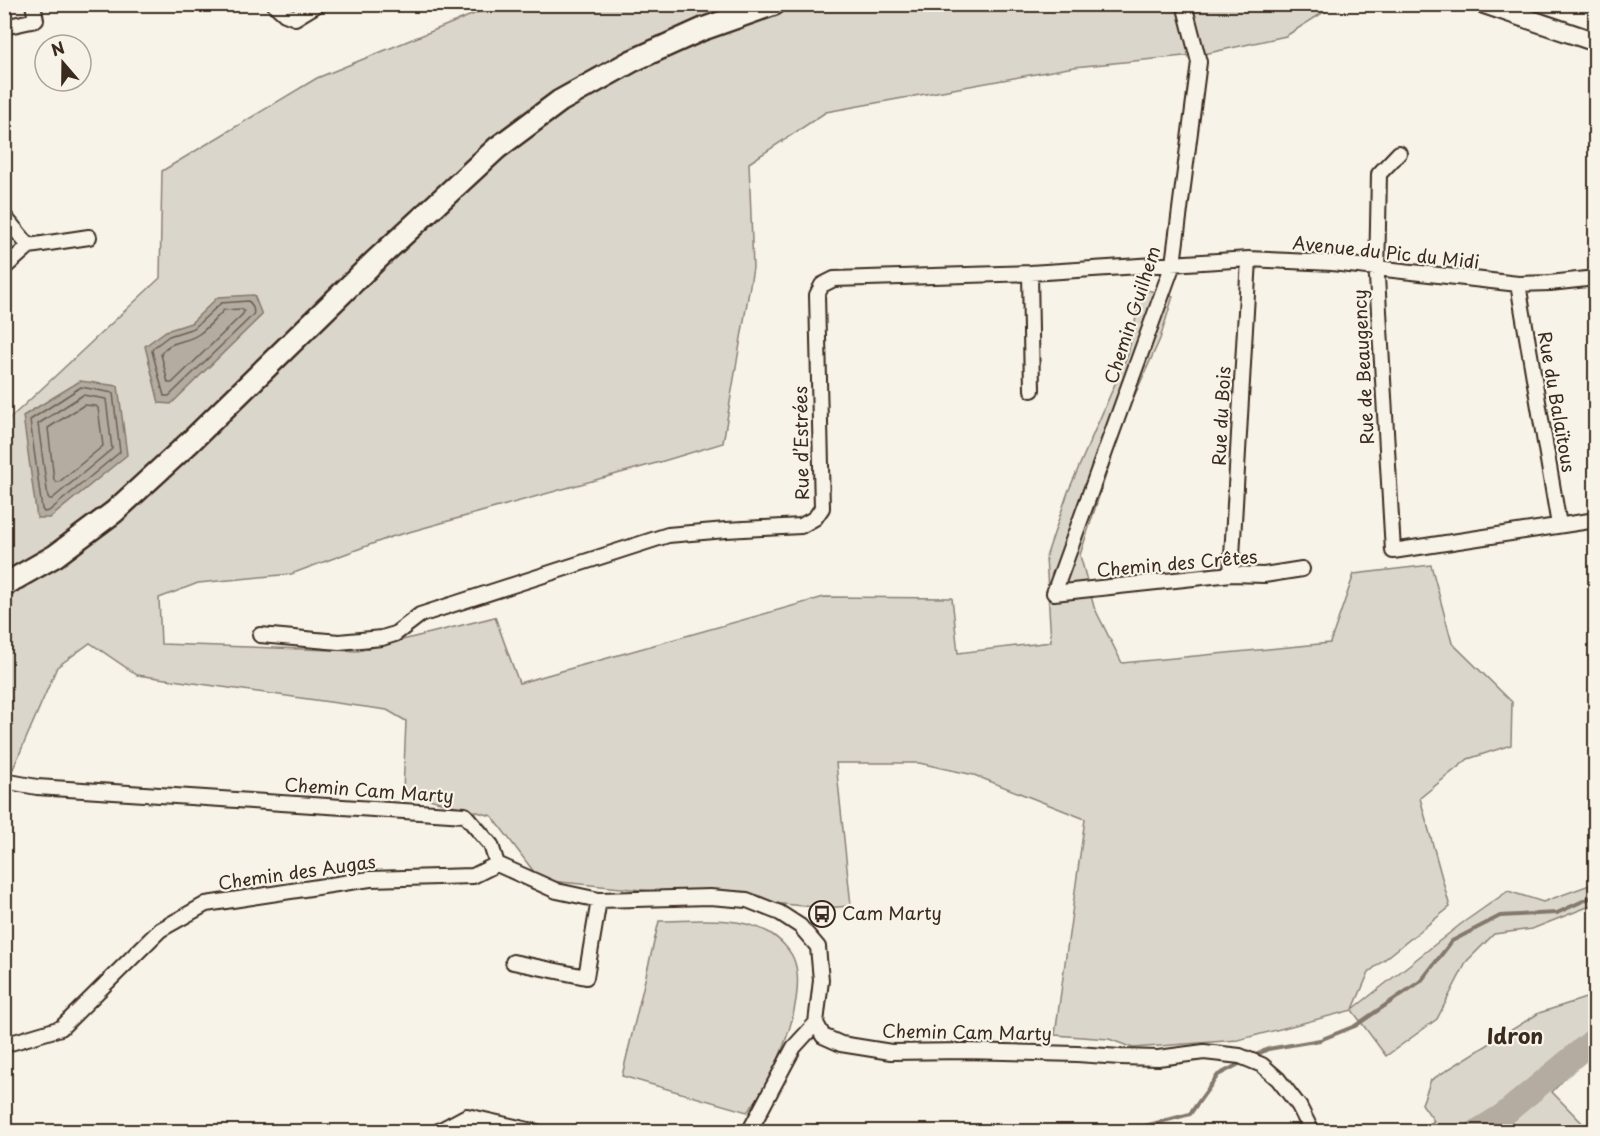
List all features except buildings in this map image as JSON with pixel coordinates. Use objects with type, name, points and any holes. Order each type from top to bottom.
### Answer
[{"type":"main road","points":[[4,585],[54,556],[114,512],[189,443],[374,262],[497,148],[560,101],[633,60],[703,29],[774,4]]},
{"type":"street","points":[[4,27],[36,20],[33,4]]},
{"type":"street","points":[[274,4],[285,14],[295,18],[318,4]]},
{"type":"street","name":"Chemin Guilhem","points":[[1054,593],[1173,264],[1199,62],[1184,4]]},
{"type":"street","points":[[1484,4],[1596,42]]},
{"type":"street","name":"Rue de Beaugency","points":[[1399,153],[1379,174],[1377,269],[1393,551],[1559,525]]},
{"type":"street","points":[[4,216],[29,246]]},
{"type":"street","points":[[4,268],[29,246],[89,237]]},
{"type":"street","name":"Avenue du Pic du Midi","points":[[1173,264],[1249,259],[1332,263],[1518,284],[1596,279]]},
{"type":"street","name":"Rue du Bois","points":[[1231,574],[1249,259]]},
{"type":"street","name":"Rue d’Estrées","points":[[260,635],[339,642],[382,639],[395,634],[420,615],[668,536],[801,526],[814,518],[822,508],[817,295],[822,285],[834,279],[1030,273],[1173,264]]},
{"type":"street","points":[[1030,273],[1032,390]]},
{"type":"street","name":"Rue du Balaïtous","points":[[1518,284],[1559,525]]},
{"type":"street","points":[[1559,525],[1596,520]]},
{"type":"street","name":"Chemin des Crêtes","points":[[1054,593],[1231,574],[1264,575],[1302,570]]},
{"type":"street","name":"Chemin Cam Marty","points":[[4,781],[49,788],[465,815],[491,845],[497,864]]},
{"type":"street","points":[[497,864],[556,891],[599,900],[710,897],[747,900],[780,913],[800,926],[818,947],[821,980],[816,1023],[794,1047],[749,1131]]},
{"type":"street","name":"Chemin des Augas","points":[[4,1045],[61,1028],[160,930],[206,904],[370,879],[473,876],[497,864]]},
{"type":"street","points":[[513,962],[586,977],[599,900]]},
{"type":"street","name":"Chemin Cam Marty","points":[[816,1023],[823,1036],[841,1044],[891,1052],[964,1051],[1158,1058],[1204,1052],[1239,1056],[1262,1065],[1278,1079],[1299,1106],[1312,1131]]},
{"type":"street","points":[[436,1131],[467,1116],[537,1131]]},
{"type":"shaded area","points":[[496,5],[1335,5],[1286,36],[1204,54],[1074,67],[826,112],[749,163],[753,268],[723,443],[391,537],[291,574],[198,583],[159,598],[161,644],[358,651],[495,617],[519,683],[824,597],[952,598],[958,653],[1051,642],[1046,557],[1068,492],[1128,354],[1142,289],[1173,296],[1160,339],[1124,419],[1080,555],[1094,607],[1122,663],[1330,643],[1354,574],[1431,565],[1452,643],[1512,702],[1511,745],[1468,759],[1420,798],[1450,907],[1369,972],[1353,1009],[1461,924],[1508,891],[1543,902],[1595,883],[1595,904],[1532,929],[1494,934],[1467,961],[1437,1019],[1386,1056],[1352,1010],[1238,1040],[1133,1048],[1109,1039],[1055,1035],[1085,819],[974,775],[919,763],[836,763],[851,906],[824,908],[540,880],[492,816],[403,792],[406,721],[387,710],[137,675],[90,643],[57,667],[13,769],[5,768],[5,423],[160,278],[162,171],[317,78]]},
{"type":"shaded area","points":[[715,920],[742,923],[768,932],[784,945],[793,958],[797,979],[792,1019],[777,1063],[747,1112],[622,1076],[659,921]]},
{"type":"shaded area","points":[[1595,995],[1595,1047],[1552,1092],[1590,1131],[1418,1131],[1434,1121],[1422,1104],[1431,1080],[1539,1013]]},
{"type":"water","points":[[254,295],[262,315],[171,404],[159,403],[145,346],[166,331],[191,323],[218,297]]},
{"type":"water","points":[[80,381],[118,386],[127,455],[50,518],[37,518],[23,416]]},
{"type":"waterway","points":[[1252,1057],[1268,1049],[1320,1040],[1355,1026],[1421,981],[1452,941],[1500,916],[1557,913],[1596,895]]},
{"type":"waterway","points":[[1476,1132],[1503,1115],[1596,1038]]},
{"type":"waterway","points":[[1107,1132],[1145,1126],[1190,1114],[1218,1075],[1243,1062]]},
{"type":"place","name":"Cam Marty","points":[[822,914]]},
{"type":"district","name":"Idron","points":[[1515,1037]]}]
